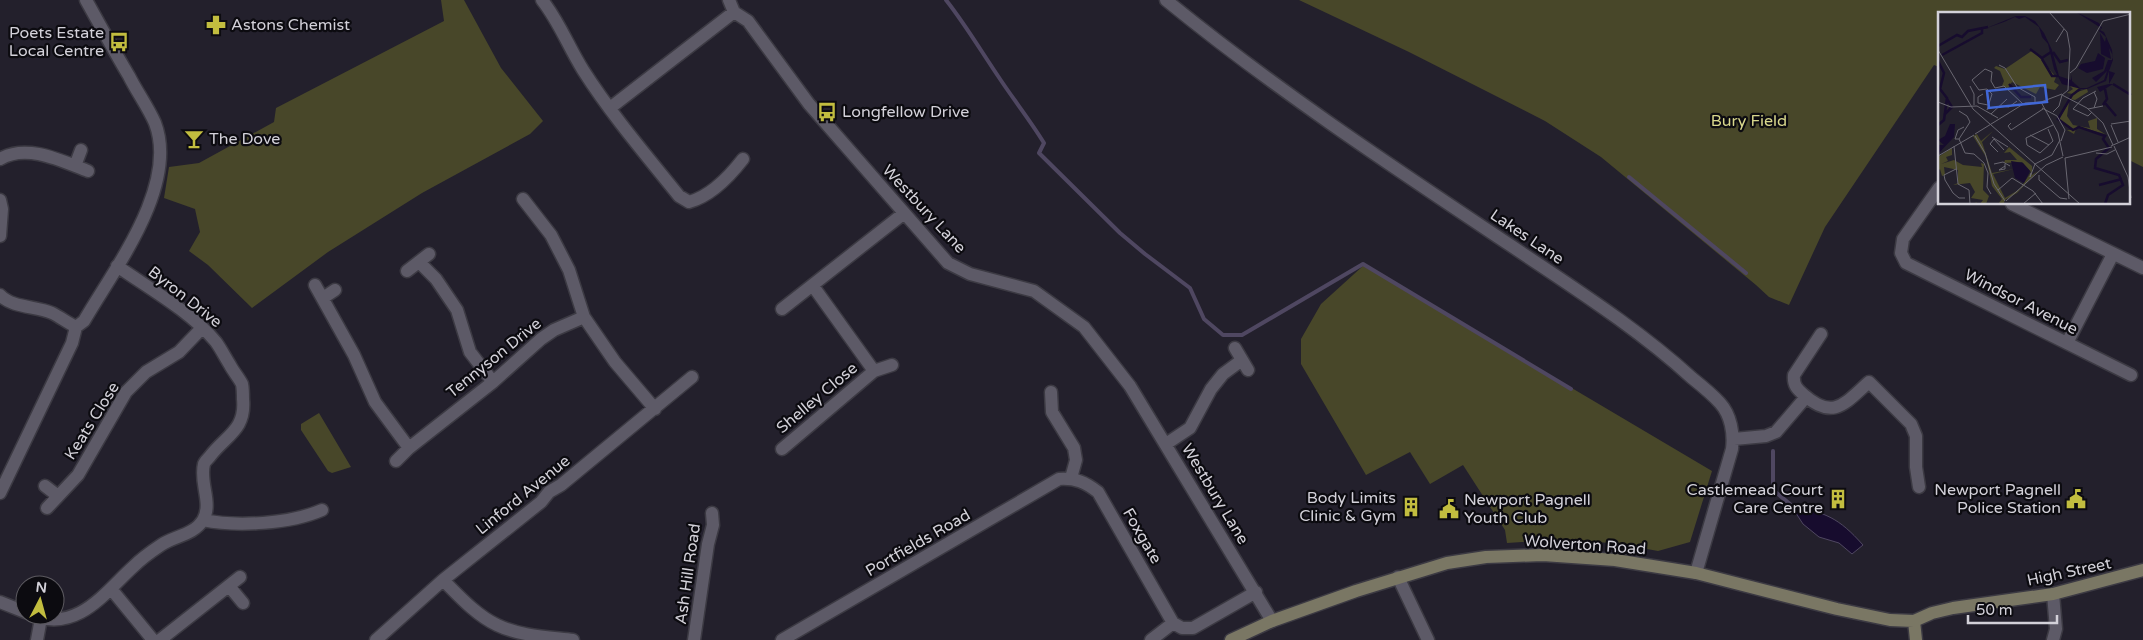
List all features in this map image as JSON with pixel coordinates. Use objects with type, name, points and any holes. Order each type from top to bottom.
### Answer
[{"type":"street","points":[[0,493],[72,343],[76,327],[84,321],[148,209],[157,178],[160,147],[155,124],[86,0]]},
{"type":"street","points":[[542,0],[558,20],[583,69],[610,108],[679,196],[689,202],[699,199],[730,176],[742,159]]},
{"type":"street","name":"Lakes Lane","points":[[1166,0],[1211,37],[1331,125],[1613,314],[1652,344],[1722,405],[1730,421],[1734,439]]},
{"type":"street","points":[[610,108],[732,6]]},
{"type":"street","name":"Westbury Lane","points":[[732,6],[748,21],[809,104],[903,214],[948,263],[970,274],[1034,291],[1084,327],[1130,386],[1272,621]]},
{"type":"street","points":[[76,166],[81,150]]},
{"type":"street","points":[[0,159],[23,153],[41,154],[88,171]]},
{"type":"street","name":"Windsor Avenue","points":[[1938,189],[1903,238],[1901,253],[1906,262],[2131,376]]},
{"type":"street","points":[[523,198],[536,205],[569,270],[584,317],[615,362],[654,409]]},
{"type":"street","points":[[0,200],[2,209],[0,236]]},
{"type":"street","points":[[2014,205],[2143,268]]},
{"type":"street","points":[[782,309],[903,214]]},
{"type":"street","points":[[2067,343],[2113,254]]},
{"type":"street","points":[[407,271],[424,258],[457,310],[470,352],[493,382]]},
{"type":"street","name":"Byron Drive","points":[[117,266],[202,328],[217,343],[242,385],[244,412],[236,430],[204,463],[203,480],[207,505],[203,520]]},
{"type":"street","points":[[315,286],[354,355],[375,402],[409,448]]},
{"type":"street","name":"Shelley Close","points":[[813,286],[874,371]]},
{"type":"street","points":[[323,298],[335,290]]},
{"type":"street","points":[[0,295],[4,299],[16,304],[34,307],[52,314],[76,327]]},
{"type":"street","name":"Tennyson Drive","points":[[396,461],[409,448],[493,382],[554,330],[584,317]]},
{"type":"street","name":"Keats Close","points":[[47,508],[78,475],[126,392],[146,372],[179,352],[202,328]]},
{"type":"street","points":[[1821,334],[1794,376],[1797,389],[1818,406],[1836,408],[1844,405],[1869,382],[1911,424],[1916,436],[1916,467],[1919,486]]},
{"type":"street","points":[[1166,444],[1190,428],[1210,389],[1223,374],[1245,365],[1234,348]]},
{"type":"street","name":"Shelley Close","points":[[782,449],[874,371],[892,365]]},
{"type":"street","name":"Linford Avenue","points":[[376,640],[443,580],[692,377]]},
{"type":"street","points":[[1051,392],[1052,412],[1074,448],[1076,460],[1071,478]]},
{"type":"street","points":[[1696,573],[1734,439],[1766,436],[1776,432],[1806,397]]},
{"type":"street","name":"Foxgate","points":[[1071,478],[1085,482],[1098,492],[1173,623]]},
{"type":"street","name":"Portfields Road","points":[[782,640],[1059,479],[1071,478]]},
{"type":"street","points":[[45,486],[58,496]]},
{"type":"street","points":[[65,618],[89,608],[112,590],[134,566],[163,543],[196,529],[203,520],[221,524],[273,523],[310,515],[322,510]]},
{"type":"street","name":"Ash Hill Road","points":[[694,640],[708,544],[713,525],[712,513]]},
{"type":"street","name":"Wolverton Road","points":[[1231,640],[1272,621],[1398,577],[1447,563],[1486,557],[1543,555],[1615,560],[1696,573],[1837,609],[1890,620],[1914,621]]},
{"type":"street","name":"High Street","points":[[1914,621],[1932,613],[1953,608],[2052,594],[2143,570]]},
{"type":"street","points":[[160,640],[230,586],[240,576]]},
{"type":"street","points":[[1398,577],[1428,640]]},
{"type":"street","points":[[443,580],[474,610],[497,625],[521,633],[573,640]]},
{"type":"street","points":[[230,586],[243,602]]},
{"type":"street","points":[[112,590],[153,640]]},
{"type":"street","points":[[1151,640],[1173,623],[1182,628],[1193,628],[1256,592]]},
{"type":"street","points":[[2052,594],[2056,629],[2053,640]]},
{"type":"street","points":[[0,602],[15,608]]},
{"type":"street","points":[[1914,621],[1916,640]]},
{"type":"street","points":[[37,625],[37,640]]},
{"type":"green space","points":[[441,0],[464,0],[501,68],[543,121],[530,134],[422,193],[328,252],[252,308],[208,265],[189,251],[200,232],[195,209],[164,198],[169,167],[199,163],[274,122],[276,108],[444,21]]},
{"type":"green space","name":"Bury Field","points":[[1299,0],[2143,0],[2143,167],[2130,160],[2130,12],[1938,12],[1938,67],[1934,65],[1825,227],[1789,305],[1769,297],[1601,157],[1545,121],[1409,52]]},
{"type":"green space","points":[[1364,265],[1712,471],[1690,542],[1658,551],[1620,544],[1564,539],[1507,543],[1505,530],[1463,465],[1430,484],[1410,452],[1366,475],[1301,364],[1301,339],[1321,304]]},
{"type":"green space","points":[[319,413],[351,467],[332,473],[328,471],[301,430],[301,424]]},
{"type":"shaded area","points":[[1790,504],[1823,514],[1839,522],[1863,545],[1852,554],[1839,543],[1819,537],[1803,524]]},
{"type":"waterway","points":[[946,0],[1044,143],[1039,153],[1120,233],[1190,288],[1204,319],[1223,335],[1242,335],[1363,264],[1571,389]]},
{"type":"waterway","points":[[1629,177],[1746,273]]},
{"type":"waterway","points":[[1773,451],[1773,490],[1790,504]]},
{"type":"place","name":"Astons Chemist","points":[[216,25]]},
{"type":"place","name":"Poets Estate Local Centre","points":[[119,42]]},
{"type":"place","name":"Longfellow Drive","points":[[827,112]]},
{"type":"place","name":"The Dove","points":[[194,139]]},
{"type":"place","name":"Castlemead Court Care Centre","points":[[1838,499]]},
{"type":"place","name":"Newport Pagnell Police Station","points":[[2076,499]]},
{"type":"place","name":"Body Limits Clinic & Gym","points":[[1411,507]]},
{"type":"place","name":"Newport Pagnell Youth Club","points":[[1449,509]]}]
